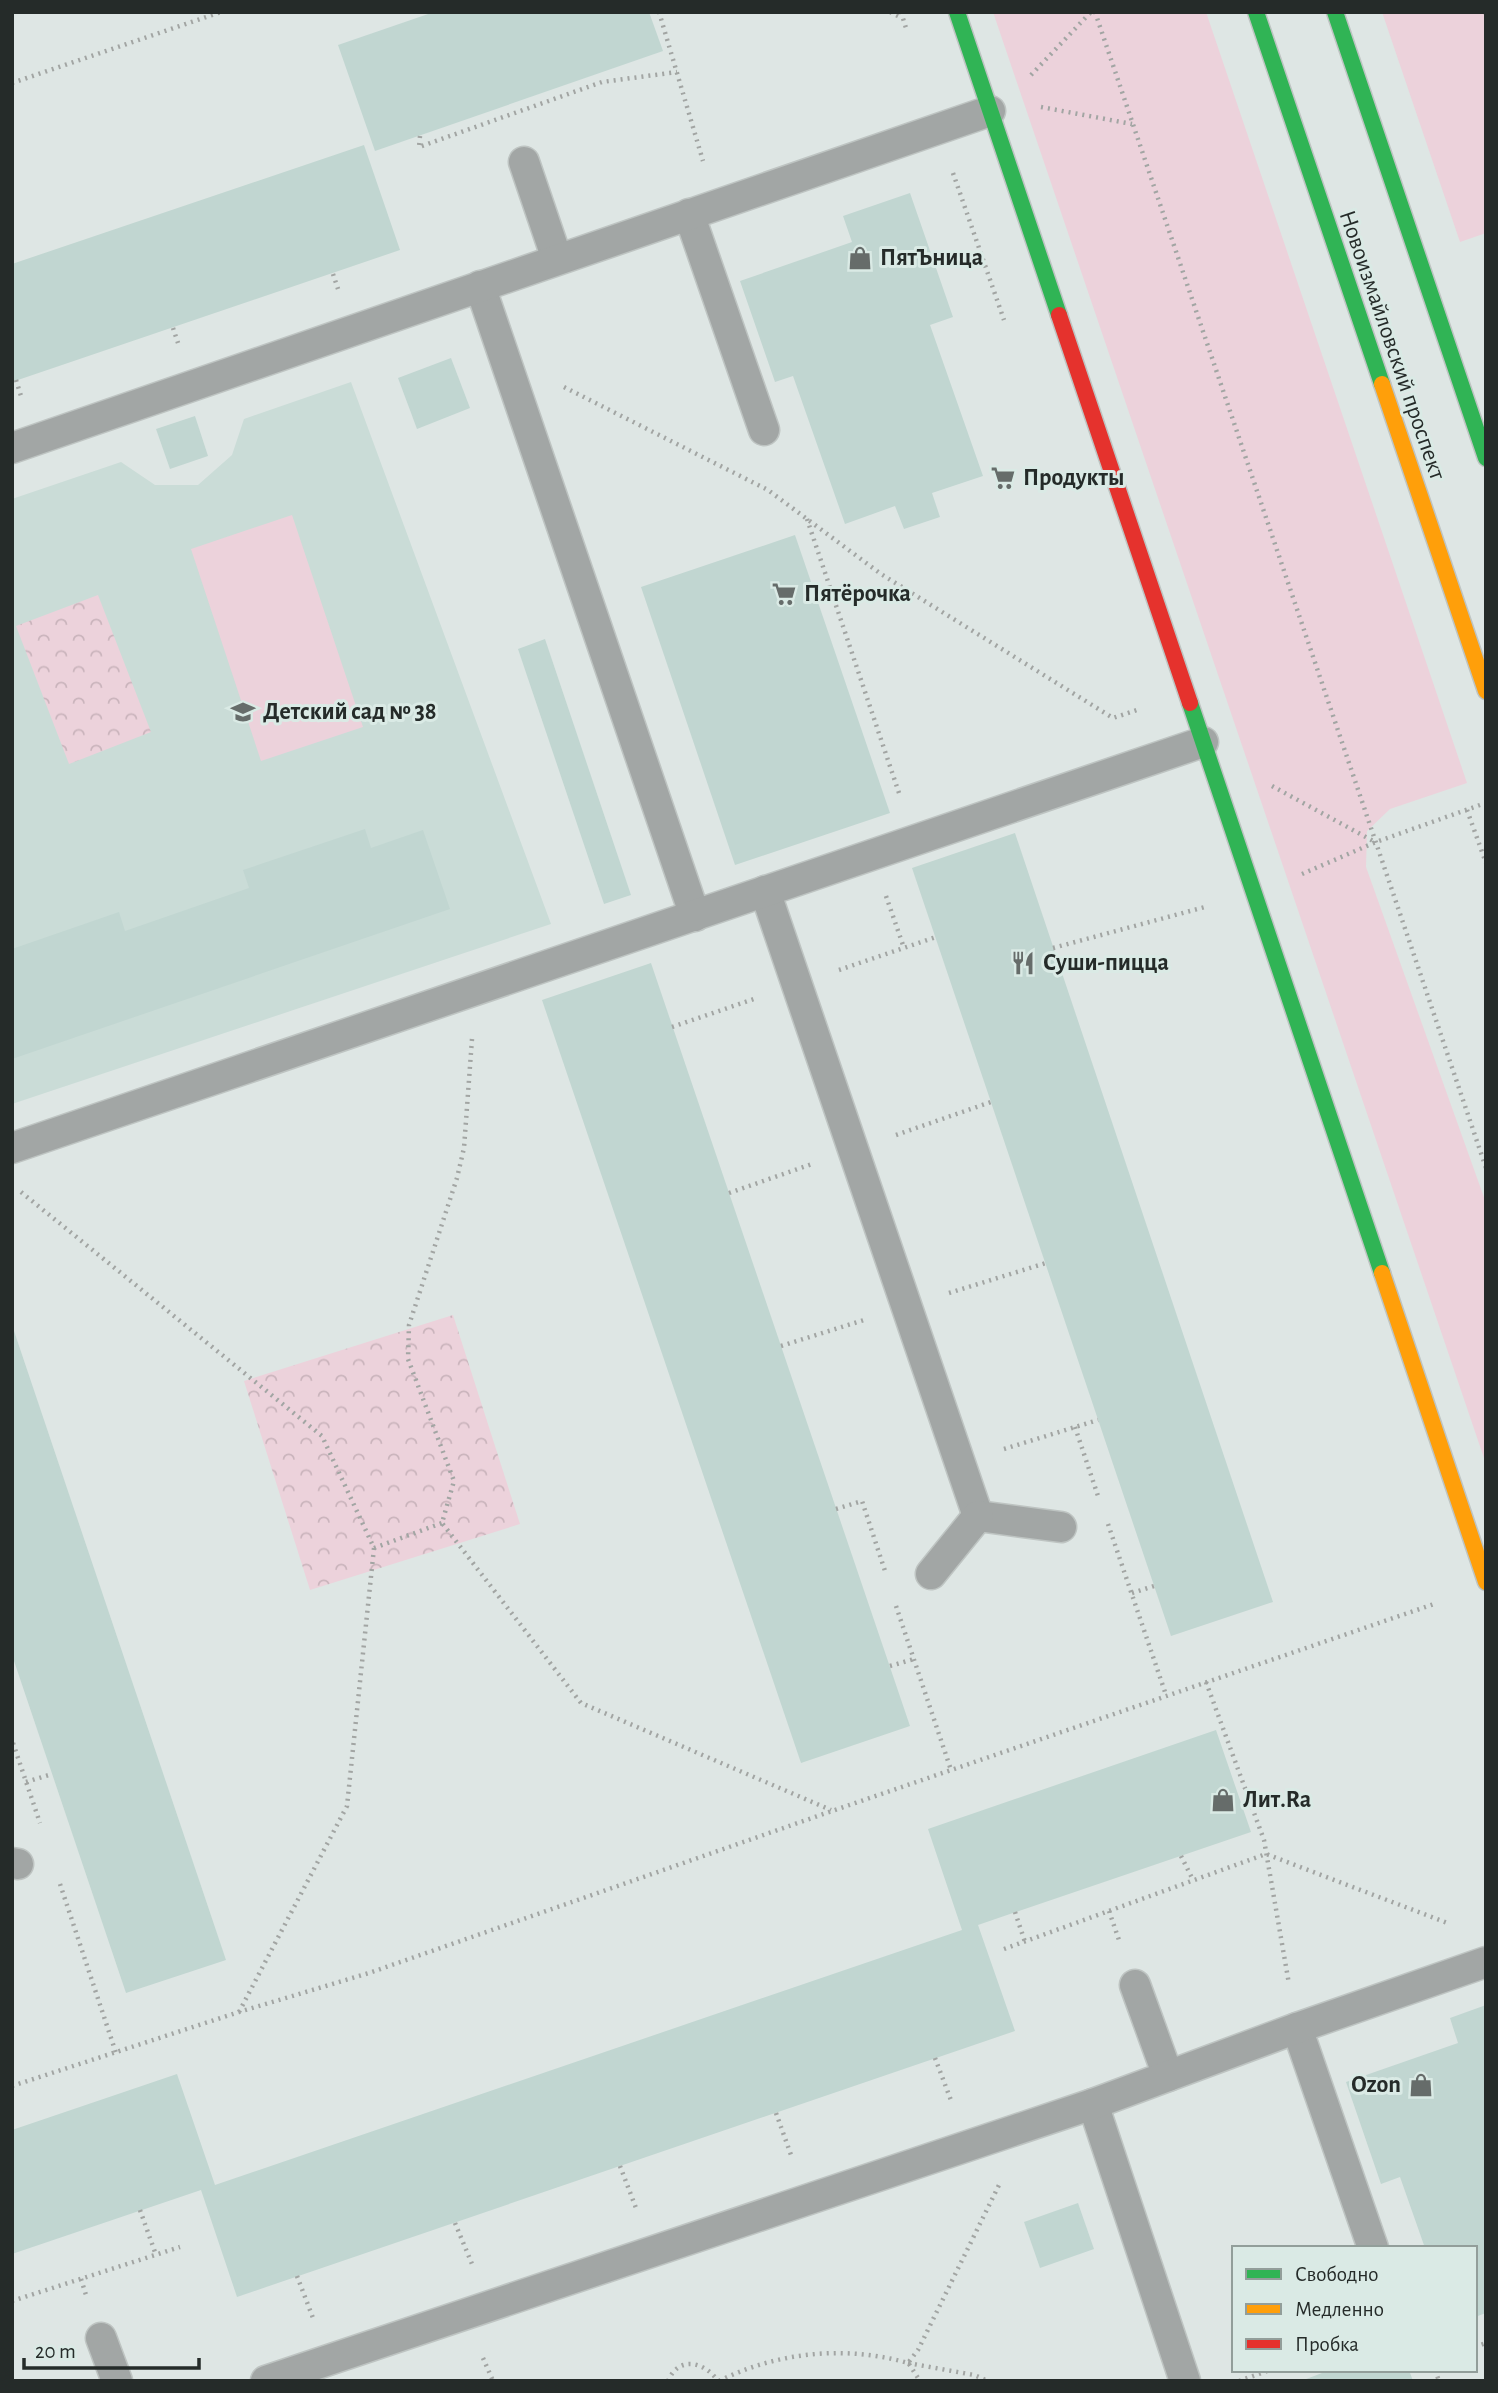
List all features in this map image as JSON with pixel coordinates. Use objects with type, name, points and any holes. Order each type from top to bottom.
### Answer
[{"type":"street","points":[[957,12],[1486,1582]]},
{"type":"street","name":"Новоизмайловский проспект","points":[[1256,12],[1486,691]]},
{"type":"street","points":[[1335,12],[1486,458]]},
{"type":"lane","points":[[12,448],[990,111]]},
{"type":"lane","points":[[524,162],[557,259]]},
{"type":"lane","points":[[702,210],[764,430]]},
{"type":"lane","points":[[480,286],[695,916]]},
{"type":"lane","points":[[12,1148],[1203,742]]},
{"type":"lane","points":[[765,891],[978,1516]]},
{"type":"lane","points":[[978,1516],[1061,1527]]},
{"type":"lane","points":[[931,1574],[978,1516]]},
{"type":"lane","points":[[267,2381],[1093,2104],[1297,2028],[1486,1962]]},
{"type":"lane","points":[[1135,1985],[1168,2076]]},
{"type":"lane","points":[[1297,2028],[1372,2246]]},
{"type":"lane","points":[[1093,2104],[1185,2381]]},
{"type":"lane","points":[[101,2338],[117,2381]]},
{"type":"path","points":[[12,83],[221,12]]},
{"type":"path","points":[[659,12],[677,72],[702,210]]},
{"type":"path","points":[[890,12],[903,18]]},
{"type":"path","points":[[1031,85],[1029,77],[1093,12],[1486,1168]]},
{"type":"path","points":[[420,136],[419,147],[602,82],[677,72]]},
{"type":"path","points":[[582,79],[584,89]]},
{"type":"path","points":[[1036,100],[1038,107],[1133,124]]},
{"type":"path","points":[[510,373],[545,378],[768,490],[881,574],[1113,718],[1136,710]]},
{"type":"path","points":[[807,519],[914,840]]},
{"type":"path","points":[[1267,784],[1376,842]]},
{"type":"path","points":[[1296,876],[1376,842],[1480,805]]},
{"type":"path","points":[[1467,810],[1486,863]]},
{"type":"path","points":[[1054,948],[1205,908]]},
{"type":"path","points":[[442,1523],[454,1481],[408,1359],[409,1325],[457,1178],[464,1148],[475,990]]},
{"type":"path","points":[[12,1185],[322,1436],[374,1548],[346,1806],[239,2012]]},
{"type":"path","points":[[960,1463],[1098,1420]]},
{"type":"path","points":[[1075,1427],[1101,1504]]},
{"type":"path","points":[[836,1508],[862,1501],[886,1575]]},
{"type":"path","points":[[1106,1517],[1166,1695]]},
{"type":"path","points":[[374,1548],[442,1523]]},
{"type":"path","points":[[442,1523],[581,1703],[832,1811]]},
{"type":"path","points":[[1132,1593],[1154,1586]]},
{"type":"path","points":[[895,1601],[951,1770]]},
{"type":"path","points":[[12,2086],[369,1973],[1437,1603]]},
{"type":"path","points":[[890,1666],[914,1659]]},
{"type":"path","points":[[1206,1682],[1264,1840],[1297,2028]]},
{"type":"path","points":[[13,1743],[42,1830]]},
{"type":"path","points":[[26,1783],[52,1774]]},
{"type":"path","points":[[1004,1949],[1266,1854],[1460,1928]]},
{"type":"path","points":[[1181,1856],[1194,1881]]},
{"type":"path","points":[[58,1877],[116,2053]]},
{"type":"path","points":[[1015,1912],[1025,1942]]},
{"type":"path","points":[[908,2363],[918,2350],[995,2195],[1019,2129]]},
{"type":"path","points":[[140,2210],[156,2255]]},
{"type":"path","points":[[12,2301],[180,2248]]},
{"type":"path","points":[[667,2381],[671,2374],[683,2365],[697,2364],[710,2370],[719,2381],[734,2373],[799,2355],[841,2352],[881,2355],[908,2363],[974,2375],[988,2381]]},
{"type":"path","points":[[908,2363],[920,2381]]},
{"type":"path","points":[[1239,2381],[1264,2372]]},
{"type":"shaded area","name":"Детский сад № 38","points":[[351,382],[551,924],[12,1104],[12,499],[121,462],[155,485],[198,485],[232,455],[244,419]]},
{"type":"green space","points":[[993,12],[1206,12],[1467,783],[1390,809],[1367,831],[1366,867],[1486,1203],[1486,1464]]},
{"type":"green space","points":[[1382,12],[1486,12],[1486,233],[1460,242]]},
{"type":"green space","points":[[292,515],[363,727],[261,761],[191,549]]},
{"type":"green space","points":[[98,595],[151,732],[69,764],[16,626]]},
{"type":"green space","points":[[453,1315],[520,1524],[310,1590],[244,1381]]},
{"type":"building","points":[[434,12],[649,12],[663,51],[375,151],[338,45]]},
{"type":"building","points":[[364,145],[400,250],[12,382],[12,264]]},
{"type":"building","points":[[910,193],[953,317],[930,325],[983,476],[932,493],[940,517],[904,529],[895,506],[845,524],[793,376],[775,382],[740,281],[852,242],[843,216]]},
{"type":"building","points":[[451,358],[470,408],[417,429],[398,378]]},
{"type":"building","points":[[195,416],[208,456],[170,469],[156,429]]},
{"type":"building","points":[[795,535],[890,813],[735,865],[641,587]]},
{"type":"building","points":[[545,639],[631,895],[604,904],[518,649]]},
{"type":"building","points":[[365,829],[371,848],[423,830],[450,909],[12,1059],[12,949],[119,912],[125,931],[249,888],[243,870]]},
{"type":"building","points":[[1015,833],[1273,1602],[1171,1636],[912,868]]},
{"type":"building","points":[[651,963],[910,1726],[801,1763],[542,1000]]},
{"type":"building","points":[[12,1325],[226,1960],[126,1993],[12,1655]]},
{"type":"building","points":[[1216,1730],[1251,1832],[978,1925],[1015,2031],[237,2297],[201,2190],[12,2254],[12,2130],[177,2074],[215,2185],[962,1930],[928,1829]]},
{"type":"building","points":[[1486,2005],[1486,2313],[1477,2316],[1477,2246],[1424,2246],[1400,2177],[1381,2184],[1346,2082],[1458,2043],[1450,2018]]},
{"type":"building","points":[[1078,2203],[1094,2249],[1040,2268],[1024,2222]]},
{"type":"building","points":[[1325,2372],[1410,2372],[1413,2381],[1301,2381]]},
{"type":"traffic: fast","points":[[957,12],[1059,315]]},
{"type":"traffic: fast","points":[[1256,12],[1382,384]]},
{"type":"traffic: fast","points":[[1335,12],[1486,458]]},
{"type":"traffic: fast","points":[[1190,703],[1382,1273]]},
{"type":"traffic: slow","points":[[1382,384],[1486,691]]},
{"type":"traffic: slow","points":[[1382,1273],[1486,1582]]},
{"type":"traffic: jam","points":[[1059,315],[1190,703]]},
{"type":"place","name":"ПятЪница","points":[[860,258]]},
{"type":"place","name":"Продукты","points":[[1003,478]]},
{"type":"place","name":"Пятёрочка","points":[[784,594]]},
{"type":"place","name":"Детский сад № 38","points":[[243,712]]},
{"type":"place","name":"Суши-пицца","points":[[1023,963]]},
{"type":"place","name":"Лит.Ra","points":[[1223,1800]]},
{"type":"place","name":"Ozon","points":[[1421,2085]]}]
